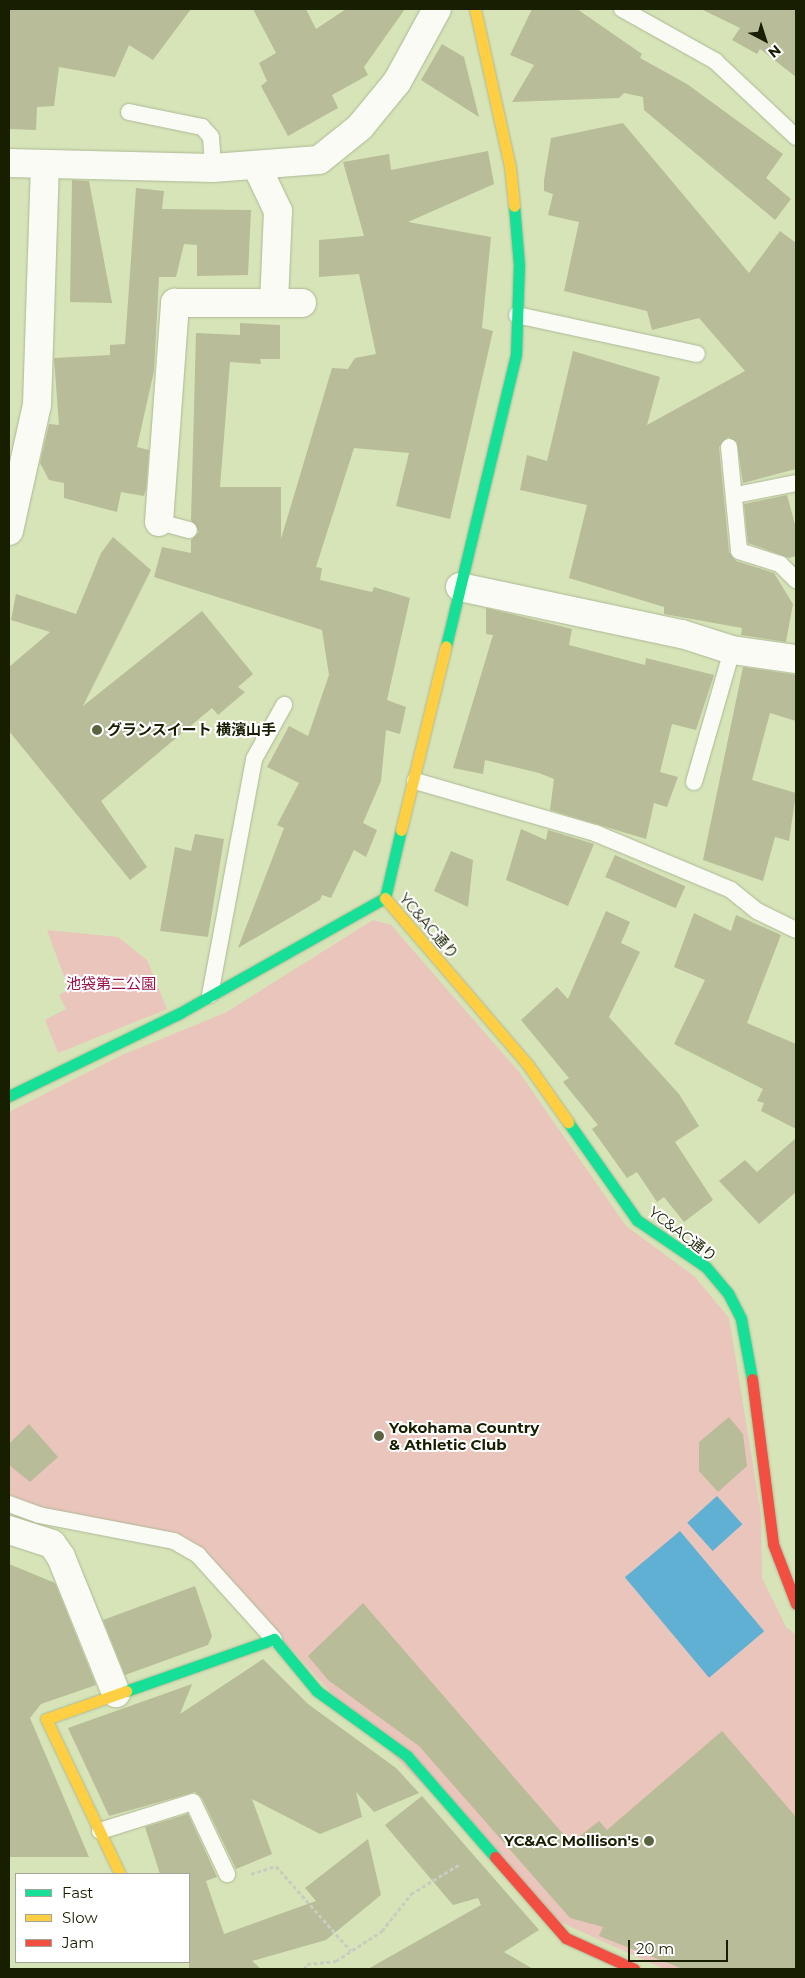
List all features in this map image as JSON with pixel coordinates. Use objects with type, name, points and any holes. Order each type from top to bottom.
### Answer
[{"type":"street","points":[[9,163],[45,166],[213,168],[257,167],[318,160],[360,127],[397,82],[437,9]]},
{"type":"street","points":[[9,1096],[210,995],[386,898],[516,354],[519,265],[510,166],[474,9]]},
{"type":"street","points":[[9,531],[37,405],[45,166]]},
{"type":"street","points":[[257,167],[278,211],[274,302]]},
{"type":"street","points":[[159,522],[175,303],[302,303]]},
{"type":"street","points":[[460,588],[682,634],[732,650],[796,659]]},
{"type":"street","name":"YC&AC通り","points":[[386,898],[528,1064],[637,1220],[706,1267],[728,1293],[741,1319],[748,1357],[773,1544],[796,1604]]},
{"type":"street","points":[[9,1530],[52,1544],[61,1557],[116,1693]]},
{"type":"street","points":[[120,1873],[46,1719],[274,1639],[317,1691],[407,1756],[566,1938],[634,1969]]},
{"type":"lane","points":[[622,9],[715,61],[796,136]]},
{"type":"lane","points":[[129,112],[202,127],[211,137],[213,168]]},
{"type":"lane","points":[[517,315],[698,354]]},
{"type":"lane","points":[[729,447],[736,496],[740,551],[780,564],[796,580]]},
{"type":"lane","points":[[736,496],[796,483]]},
{"type":"lane","points":[[159,522],[189,530]]},
{"type":"lane","points":[[694,782],[732,650]]},
{"type":"lane","points":[[210,995],[254,759],[284,704]]},
{"type":"lane","points":[[415,781],[595,833],[731,890],[757,911],[796,930]]},
{"type":"lane","points":[[9,1504],[39,1515],[174,1541],[198,1556],[274,1639]]},
{"type":"lane","points":[[100,1831],[193,1802],[227,1874]]},
{"type":"path","points":[[304,1969],[307,1964],[336,1961],[382,1931],[411,1894],[486,1848]]},
{"type":"path","points":[[227,1874],[243,1876],[276,1866],[351,1951]]},
{"type":"green space","name":"Yokohama Country & Athletic Club","points":[[373,920],[391,925],[519,1072],[626,1226],[694,1276],[729,1318],[761,1514],[762,1578],[786,1627],[796,1635],[796,1969],[664,1969],[558,1921],[327,1688],[204,1553],[9,1499],[9,1112],[122,1055],[225,1013]]},
{"type":"green space","name":"池袋第二公園","points":[[47,930],[118,937],[147,960],[167,1009],[58,1053],[45,1020],[66,1009],[59,995],[69,990]]},
{"type":"water","points":[[717,1496],[742,1524],[713,1551],[687,1523]]},
{"type":"water","points":[[680,1531],[764,1631],[709,1678],[625,1577]]},
{"type":"building","points":[[9,9],[191,9],[153,60],[129,45],[115,77],[59,67],[54,106],[37,107],[36,130],[9,129]]},
{"type":"building","points":[[253,9],[306,9],[316,29],[346,9],[405,9],[364,67],[368,75],[332,95],[338,108],[288,136],[261,86],[267,81],[259,63],[276,53]]},
{"type":"building","points":[[532,9],[577,9],[642,54],[640,58],[687,84],[783,154],[766,178],[791,199],[775,220],[644,110],[643,97],[624,93],[619,98],[512,102],[534,65],[510,55]]},
{"type":"building","points":[[701,9],[796,9],[796,77],[760,49],[757,54],[732,40],[740,28]]},
{"type":"building","points":[[442,44],[464,57],[479,117],[421,80]]},
{"type":"building","points":[[623,123],[749,273],[780,231],[796,243],[796,469],[743,483],[737,442],[728,437],[719,447],[729,552],[736,561],[774,573],[793,604],[786,642],[741,635],[742,628],[664,614],[664,607],[569,578],[587,505],[520,490],[527,455],[547,461],[573,351],[660,377],[647,425],[745,371],[699,318],[652,330],[647,311],[564,291],[579,222],[548,215],[553,194],[544,191],[544,180],[551,138]]},
{"type":"building","points":[[488,151],[494,184],[408,222],[491,237],[482,328],[493,331],[450,519],[396,506],[409,453],[354,448],[316,567],[322,568],[320,580],[372,592],[374,587],[410,598],[387,700],[406,707],[400,734],[386,730],[381,781],[363,823],[377,830],[366,857],[354,850],[331,898],[322,895],[320,900],[238,948],[284,828],[277,825],[299,783],[267,767],[289,726],[308,736],[329,675],[322,630],[154,577],[162,547],[191,553],[191,540],[199,532],[191,520],[196,333],[240,335],[240,323],[280,325],[280,359],[260,359],[261,364],[230,362],[220,487],[281,487],[281,539],[332,368],[348,369],[355,358],[376,354],[359,274],[319,277],[319,240],[364,236],[343,162],[389,154],[391,170]]},
{"type":"building","points":[[72,180],[89,181],[112,303],[70,302]]},
{"type":"building","points":[[136,188],[164,191],[162,209],[251,210],[248,275],[197,276],[197,245],[184,244],[176,277],[159,277],[154,371],[137,447],[149,450],[146,489],[144,496],[121,492],[117,512],[64,498],[64,483],[49,480],[40,463],[49,424],[59,425],[54,358],[110,355],[110,345],[125,344]]},
{"type":"building","points":[[787,495],[796,528],[796,556],[789,558],[748,543],[744,504]]},
{"type":"building","name":"グランスイート 横濱山手","points":[[113,537],[151,570],[83,706],[202,611],[253,674],[238,687],[245,692],[218,715],[212,708],[101,801],[147,867],[130,880],[9,731],[9,667],[50,632],[11,620],[16,594],[76,614],[101,553]]},
{"type":"building","points":[[486,608],[572,629],[569,645],[645,665],[646,658],[714,675],[696,730],[672,724],[660,772],[678,777],[667,807],[654,803],[646,839],[550,810],[554,779],[539,773],[485,760],[483,774],[453,768],[493,635],[486,634]]},
{"type":"building","points":[[743,667],[796,675],[796,721],[770,713],[752,780],[796,793],[789,841],[775,837],[763,881],[703,860]]},
{"type":"building","points":[[521,829],[546,840],[548,830],[594,844],[568,906],[506,880]]},
{"type":"building","points":[[195,834],[224,839],[208,937],[160,931],[175,847],[191,851]]},
{"type":"building","points":[[451,851],[473,860],[468,907],[434,891]]},
{"type":"building","points":[[615,855],[685,886],[676,908],[605,877]]},
{"type":"building","points":[[606,911],[630,922],[621,943],[640,952],[609,1017],[679,1094],[699,1126],[675,1142],[713,1200],[684,1222],[664,1197],[657,1202],[637,1172],[627,1178],[592,1129],[598,1125],[563,1082],[569,1078],[521,1020],[557,987],[568,999]]},
{"type":"building","points":[[694,913],[731,931],[736,915],[781,935],[747,1023],[796,1044],[796,1129],[761,1111],[764,1103],[757,1101],[763,1089],[674,1044],[705,980],[674,967]]},
{"type":"building","points":[[796,1138],[796,1192],[759,1224],[719,1181],[745,1160],[757,1172]]},
{"type":"building","points":[[729,1417],[743,1434],[747,1466],[718,1492],[699,1471],[699,1442]]},
{"type":"building","points":[[29,1424],[58,1457],[30,1482],[9,1465],[9,1444]]},
{"type":"building","points":[[9,1564],[55,1583],[96,1685],[41,1704],[30,1718],[89,1857],[9,1857]]},
{"type":"building","points":[[195,1586],[212,1636],[208,1645],[125,1675],[103,1620]]},
{"type":"building","points":[[363,1603],[571,1843],[599,1821],[607,1830],[722,1731],[796,1817],[796,1969],[683,1969],[599,1936],[603,1927],[570,1918],[419,1746],[328,1680],[308,1656]]},
{"type":"building","points":[[263,1659],[308,1704],[396,1768],[419,1793],[374,1812],[356,1792],[362,1817],[320,1834],[252,1799],[272,1854],[236,1869],[202,1798],[195,1792],[109,1816],[68,1728],[192,1684],[180,1714]]},
{"type":"building","points":[[422,1796],[539,1930],[504,1952],[533,1969],[368,1969],[481,1905],[478,1898],[453,1905],[385,1825]]},
{"type":"building","points":[[188,1814],[217,1877],[206,1881],[224,1934],[316,1901],[305,1888],[368,1839],[381,1895],[326,1940],[252,1961],[261,1969],[189,1969],[190,1873],[160,1873],[145,1827]]},
{"type":"traffic: fast","points":[[446,646],[516,354],[519,265],[514,206]]},
{"type":"traffic: fast","points":[[9,1096],[178,1014],[385,898],[401,830]]},
{"type":"traffic: fast","points":[[568,1122],[637,1220],[706,1267],[728,1293],[741,1319],[752,1379]]},
{"type":"traffic: fast","points":[[126,1691],[274,1639],[317,1691],[407,1756],[495,1857]]},
{"type":"traffic: slow","points":[[475,9],[510,167],[514,206]]},
{"type":"traffic: slow","points":[[401,830],[446,646]]},
{"type":"traffic: slow","points":[[385,898],[528,1065],[568,1122]]},
{"type":"traffic: slow","points":[[120,1873],[46,1719],[126,1691]]},
{"type":"traffic: jam","points":[[752,1379],[773,1544],[796,1604]]},
{"type":"traffic: jam","points":[[495,1857],[566,1938],[634,1969]]},
{"type":"place","name":"グランスイート 横濱山手","points":[[97,730]]},
{"type":"place","name":"Yokohama Country & Athletic Club","points":[[379,1436]]},
{"type":"place","name":"YC&AC Mollison's","points":[[649,1841]]}]
